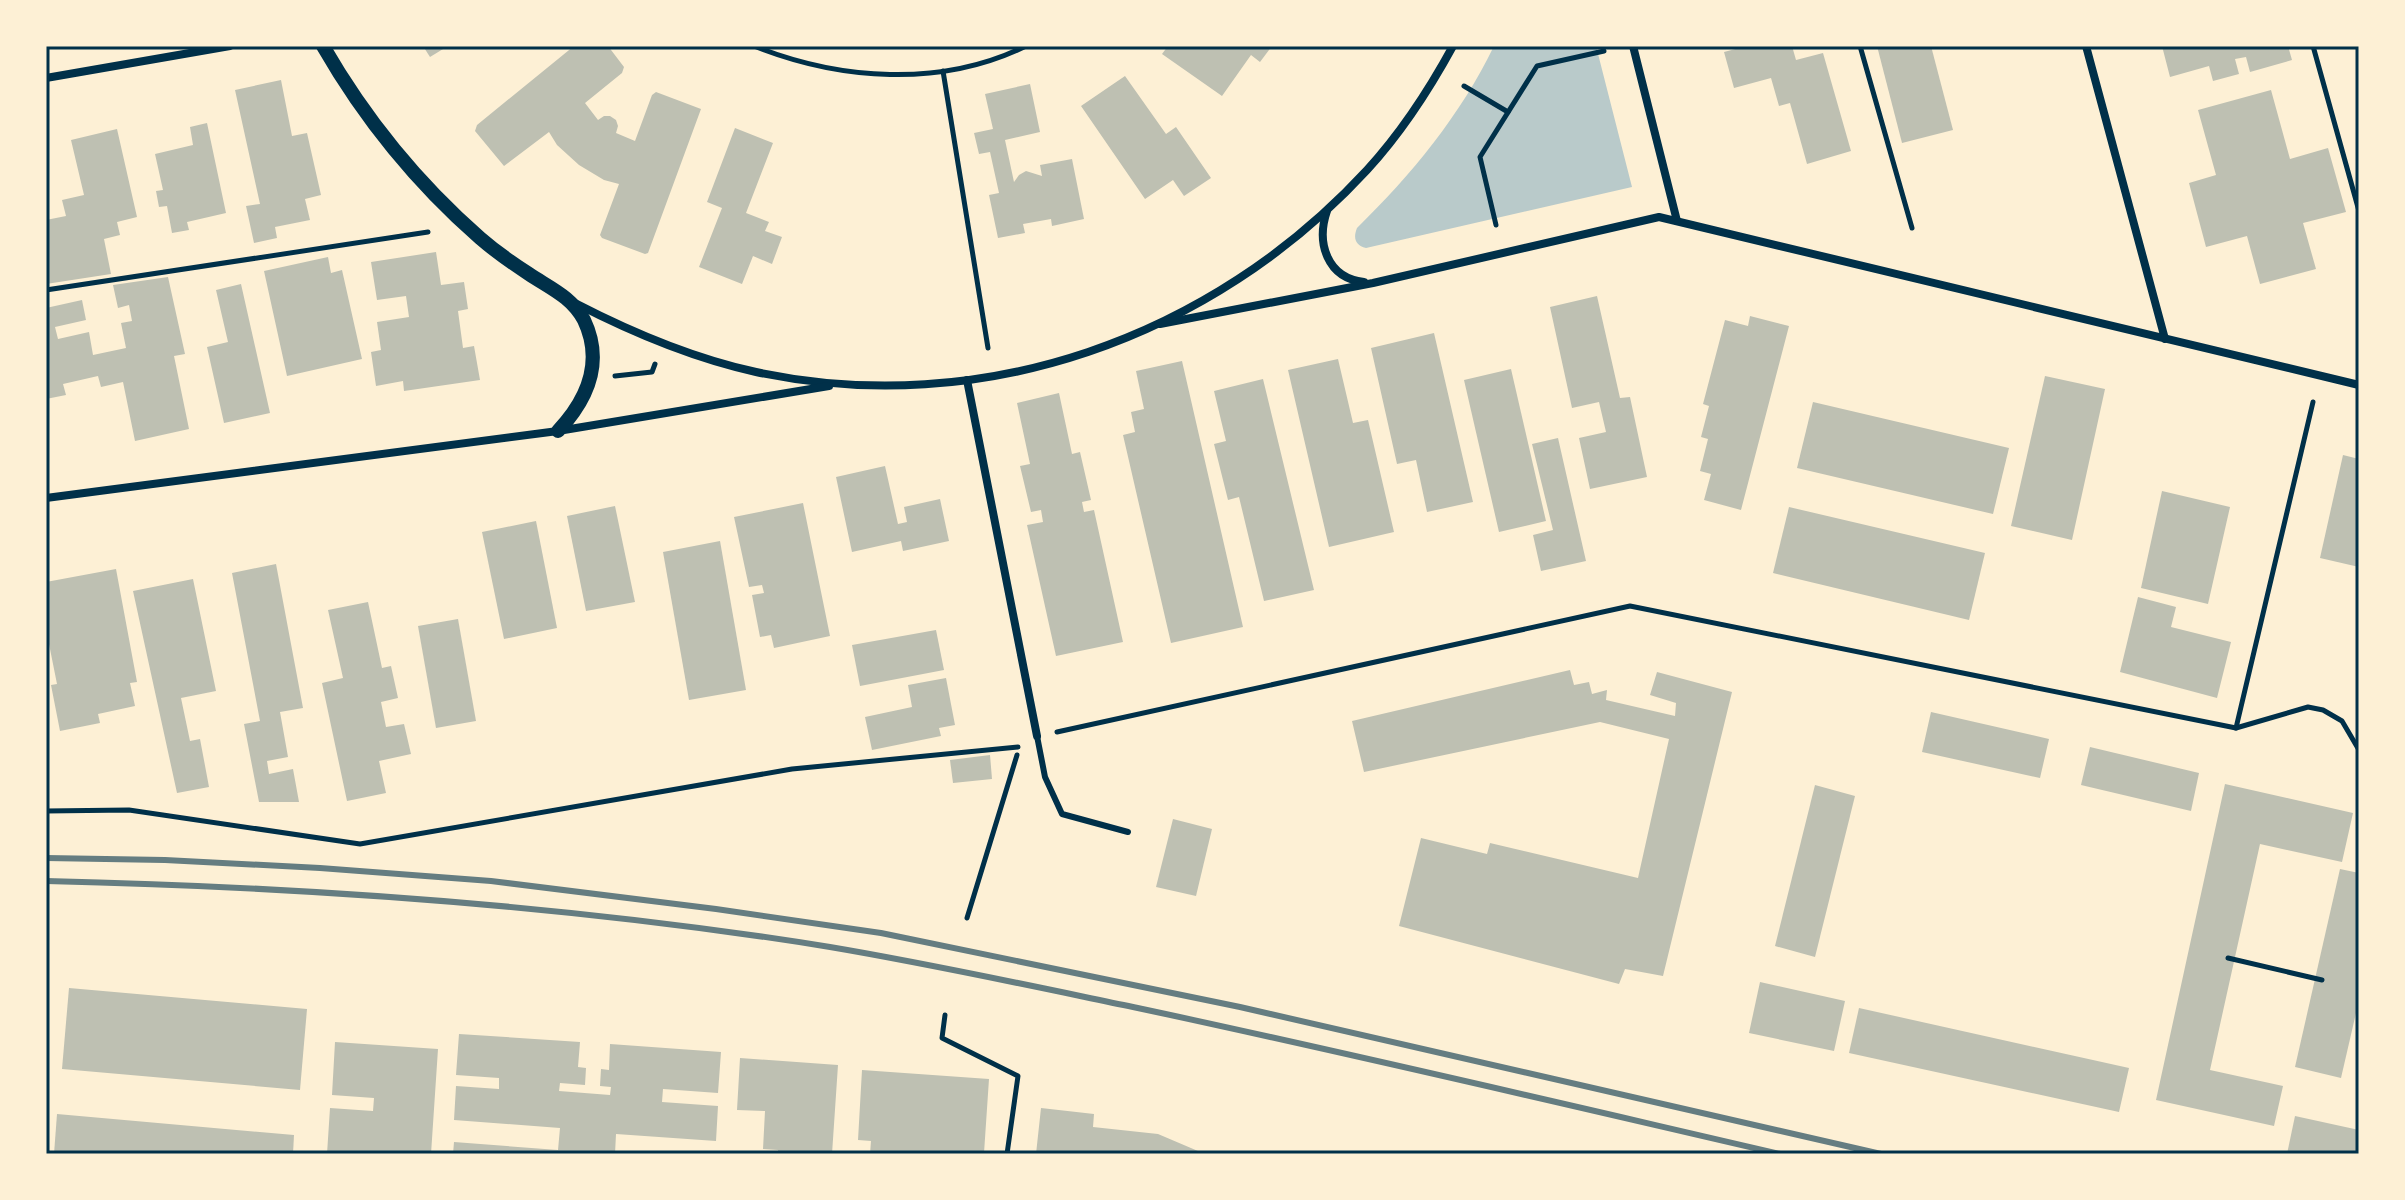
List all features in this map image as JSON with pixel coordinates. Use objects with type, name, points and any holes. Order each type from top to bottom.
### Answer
[{"type":"street","points":[[46,78],[230,46]]},
{"type":"street","points":[[323,46],[372,123],[406,165],[483,241],[526,273],[617,325],[664,344],[756,372],[841,384],[926,384],[1017,372],[1113,344],[1205,301],[1290,243],[1368,169],[1404,125],[1436,78],[1453,46]]},
{"type":"street","points":[[1633,46],[1677,221]]},
{"type":"street","points":[[2086,46],[2165,339]]},
{"type":"street","points":[[1328,210],[1322,226],[1322,243],[1328,260],[1340,273],[1356,281],[1373,283]]},
{"type":"street","points":[[1160,324],[1373,283],[1659,217],[2359,385]]},
{"type":"street","points":[[558,431],[574,414],[586,392],[591,371],[591,345],[585,322],[572,301]]},
{"type":"street","points":[[967,380],[1037,736]]},
{"type":"street","points":[[46,498],[558,431],[841,384]]},
{"type":"lane","points":[[1037,736],[1045,777],[1062,814],[1128,832]]},
{"type":"path","points":[[754,46],[784,58],[837,71],[903,75],[982,63],[1026,46]]},
{"type":"path","points":[[1860,46],[1912,228]]},
{"type":"path","points":[[2313,46],[2359,211]]},
{"type":"path","points":[[1496,225],[1480,157],[1537,66],[1604,51]]},
{"type":"path","points":[[943,71],[988,348]]},
{"type":"path","points":[[1464,86],[1508,112]]},
{"type":"path","points":[[46,290],[428,232]]},
{"type":"path","points":[[591,371],[615,377],[652,372],[664,344]]},
{"type":"path","points":[[2236,728],[2313,402]]},
{"type":"path","points":[[46,811],[129,810],[360,844],[792,769],[1019,747],[1037,736],[1630,606],[2236,728],[2308,707],[2323,710],[2342,721],[2359,750]]},
{"type":"path","points":[[967,918],[1019,747]]},
{"type":"path","points":[[2228,958],[2322,980]]},
{"type":"path","points":[[945,1015],[942,1038],[1018,1076],[1007,1154]]},
{"type":"shaded area","points":[[1494,46],[1596,46],[1632,187],[1366,248],[1359,245],[1355,238],[1357,228],[1397,187],[1433,143],[1466,96]]},
{"type":"building","points":[[423,46],[448,46],[430,57]]},
{"type":"building","points":[[574,46],[608,46],[624,67],[622,73],[585,103],[598,120],[610,116],[616,120],[616,133],[635,141],[652,95],[656,92],[701,109],[648,253],[602,238],[600,235],[619,184],[604,180],[579,165],[557,145],[549,132],[504,166],[475,131],[477,125]]},
{"type":"building","points":[[1168,46],[1272,46],[1260,62],[1251,55],[1222,96],[1162,54]]},
{"type":"building","points":[[1747,46],[1792,46],[1796,60],[1823,53],[1851,151],[1807,164],[1790,103],[1779,106],[1771,78],[1734,88],[1724,52]]},
{"type":"building","points":[[1877,46],[1931,46],[1953,130],[1902,143]]},
{"type":"building","points":[[2162,46],[2288,46],[2292,60],[2250,72],[2246,57],[2235,59],[2239,74],[2213,81],[2209,66],[2170,77]]},
{"type":"building","points":[[1125,76],[1166,134],[1176,127],[1211,178],[1184,196],[1173,180],[1145,199],[1081,106]]},
{"type":"building","points":[[281,80],[292,136],[307,133],[321,195],[305,199],[310,220],[275,227],[277,238],[254,243],[246,206],[260,204],[235,90]]},
{"type":"building","points":[[1030,84],[1040,132],[1005,140],[1014,182],[1026,171],[1042,176],[1040,165],[1072,159],[1084,219],[1052,226],[1051,219],[1023,224],[1025,233],[998,238],[989,195],[999,193],[990,152],[979,154],[974,133],[993,129],[985,94]]},
{"type":"building","points":[[2271,90],[2290,159],[2328,148],[2346,212],[2303,223],[2316,269],[2260,284],[2247,236],[2206,247],[2189,183],[2216,175],[2198,110]]},
{"type":"building","points":[[207,123],[226,213],[187,222],[189,230],[172,233],[167,206],[159,207],[156,191],[163,190],[155,154],[193,145],[190,127]]},
{"type":"building","points":[[735,128],[773,143],[746,213],[769,222],[765,231],[782,237],[772,264],[753,256],[742,284],[699,267],[722,208],[707,202]]},
{"type":"building","points":[[117,129],[137,217],[117,222],[120,235],[104,239],[111,274],[46,284],[46,220],[66,216],[62,200],[84,195],[71,140]]},
{"type":"building","points":[[436,252],[441,285],[464,282],[468,309],[458,311],[463,348],[474,346],[480,380],[404,391],[403,381],[376,386],[371,352],[381,350],[377,322],[409,317],[406,296],[377,300],[371,262]]},
{"type":"building","points":[[328,257],[331,273],[342,270],[362,359],[287,376],[264,271]]},
{"type":"building","points":[[168,277],[185,354],[174,356],[189,429],[135,441],[123,382],[101,387],[98,376],[63,384],[66,395],[46,399],[46,308],[82,300],[86,320],[55,327],[58,339],[89,332],[93,355],[126,348],[121,323],[132,321],[129,305],[118,308],[113,285]]},
{"type":"building","points":[[241,284],[270,413],[224,423],[207,347],[228,342],[216,290]]},
{"type":"building","points":[[1597,296],[1620,398],[1630,397],[1647,477],[1590,489],[1579,438],[1606,432],[1599,402],[1572,408],[1550,307]]},
{"type":"building","points":[[1750,316],[1789,326],[1741,510],[1704,500],[1711,474],[1700,471],[1708,439],[1701,437],[1709,406],[1703,404],[1725,320],[1748,326]]},
{"type":"building","points":[[1434,333],[1473,502],[1427,512],[1416,460],[1397,464],[1371,348]]},
{"type":"building","points":[[1338,359],[1353,423],[1368,420],[1394,532],[1329,547],[1288,370]]},
{"type":"building","points":[[1182,361],[1243,627],[1171,643],[1123,435],[1135,432],[1131,412],[1144,409],[1136,371]]},
{"type":"building","points":[[1511,369],[1546,521],[1499,532],[1464,380]]},
{"type":"building","points":[[2045,376],[2105,389],[2072,540],[2011,526]]},
{"type":"building","points":[[1263,379],[1314,590],[1264,601],[1239,497],[1228,500],[1214,444],[1226,441],[1214,391]]},
{"type":"building","points":[[1059,393],[1072,454],[1080,452],[1091,500],[1082,502],[1084,512],[1094,510],[1123,642],[1056,656],[1027,525],[1043,522],[1041,510],[1031,512],[1020,466],[1030,464],[1017,403]]},
{"type":"building","points":[[1813,402],[2009,448],[1993,514],[1797,468]]},
{"type":"building","points":[[1558,438],[1586,561],[1541,571],[1533,535],[1553,530],[1532,444]]},
{"type":"building","points":[[2343,455],[2359,459],[2359,567],[2320,558]]},
{"type":"building","points":[[885,466],[898,524],[907,522],[904,507],[940,499],[949,541],[903,551],[901,541],[852,552],[836,477]]},
{"type":"building","points":[[2162,491],[2230,507],[2208,604],[2141,588]]},
{"type":"building","points":[[803,503],[830,636],[774,648],[771,635],[760,637],[752,595],[764,593],[762,585],[749,587],[734,517]]},
{"type":"building","points":[[615,506],[635,602],[586,611],[567,516]]},
{"type":"building","points":[[1789,507],[1985,553],[1969,620],[1773,573]]},
{"type":"building","points":[[536,521],[557,628],[504,639],[482,532]]},
{"type":"building","points":[[720,541],[746,690],[689,700],[663,552]]},
{"type":"building","points":[[276,564],[303,708],[280,712],[288,757],[267,761],[269,774],[293,769],[299,802],[259,802],[244,724],[260,721],[232,573]]},
{"type":"building","points":[[116,569],[137,682],[130,683],[135,706],[98,714],[100,723],[60,731],[51,685],[57,684],[46,629],[46,582]]},
{"type":"building","points":[[193,579],[216,691],[181,698],[190,741],[200,739],[209,787],[177,793],[133,591]]},
{"type":"building","points":[[2138,597],[2176,607],[2171,627],[2231,642],[2217,698],[2120,672]]},
{"type":"building","points":[[368,602],[382,668],[391,666],[398,698],[381,702],[386,727],[404,724],[411,754],[379,761],[386,793],[347,801],[322,683],[343,678],[328,610]]},
{"type":"building","points":[[458,619],[476,721],[436,728],[418,626]]},
{"type":"building","points":[[936,630],[944,670],[860,686],[852,645]]},
{"type":"building","points":[[1570,670],[1574,685],[1589,682],[1592,694],[1607,690],[1606,700],[1675,716],[1676,703],[1650,695],[1657,672],[1732,692],[1663,976],[1625,969],[1619,984],[1399,926],[1421,838],[1487,854],[1490,843],[1638,878],[1669,739],[1600,722],[1364,772],[1352,721]]},
{"type":"building","points":[[946,678],[955,725],[939,728],[941,736],[872,750],[865,717],[912,707],[908,685]]},
{"type":"building","points":[[1931,712],[2049,739],[2040,778],[1922,752]]},
{"type":"building","points":[[2090,747],[2199,773],[2191,811],[2081,785]]},
{"type":"building","points":[[990,755],[992,779],[953,783],[950,760]]},
{"type":"building","points":[[2225,784],[2353,813],[2342,862],[2260,844],[2210,1070],[2283,1086],[2274,1126],[2156,1100]]},
{"type":"building","points":[[1815,785],[1855,796],[1815,957],[1775,946]]},
{"type":"building","points":[[1173,819],[1212,829],[1196,896],[1156,887]]},
{"type":"building","points":[[2340,869],[2359,873],[2359,1000],[2341,1078],[2295,1067]]},
{"type":"building","points":[[1760,982],[1845,1001],[1834,1051],[1749,1033]]},
{"type":"building","points":[[69,988],[307,1009],[300,1090],[62,1069]]},
{"type":"building","points":[[1859,1008],[2129,1068],[2119,1112],[1849,1053]]},
{"type":"building","points":[[459,1034],[580,1042],[578,1067],[586,1068],[585,1085],[560,1083],[559,1091],[610,1095],[611,1087],[600,1086],[601,1069],[609,1070],[610,1044],[721,1052],[718,1093],[663,1089],[662,1102],[718,1106],[716,1141],[616,1134],[615,1154],[453,1154],[454,1142],[558,1150],[560,1128],[454,1120],[456,1086],[499,1089],[499,1078],[456,1075]]},
{"type":"building","points":[[335,1042],[438,1049],[431,1154],[357,1151],[357,1154],[327,1154],[330,1108],[373,1111],[374,1098],[332,1095]]},
{"type":"building","points":[[740,1058],[838,1065],[832,1154],[778,1154],[778,1150],[763,1149],[765,1111],[737,1110]]},
{"type":"building","points":[[862,1070],[989,1079],[984,1153],[870,1154],[871,1141],[858,1140]]},
{"type":"building","points":[[1041,1108],[1094,1114],[1093,1127],[1158,1134],[1205,1154],[1036,1154]]},
{"type":"building","points":[[57,1114],[294,1135],[293,1154],[54,1154]]},
{"type":"building","points":[[2295,1116],[2359,1130],[2359,1154],[2287,1154]]},
{"type":"railway","points":[[46,858],[320,868],[491,881],[881,933],[1240,1007],[1881,1154]]},
{"type":"railway","points":[[46,881],[242,888],[439,900],[635,920],[830,947],[1214,1024],[1780,1154]]}]
